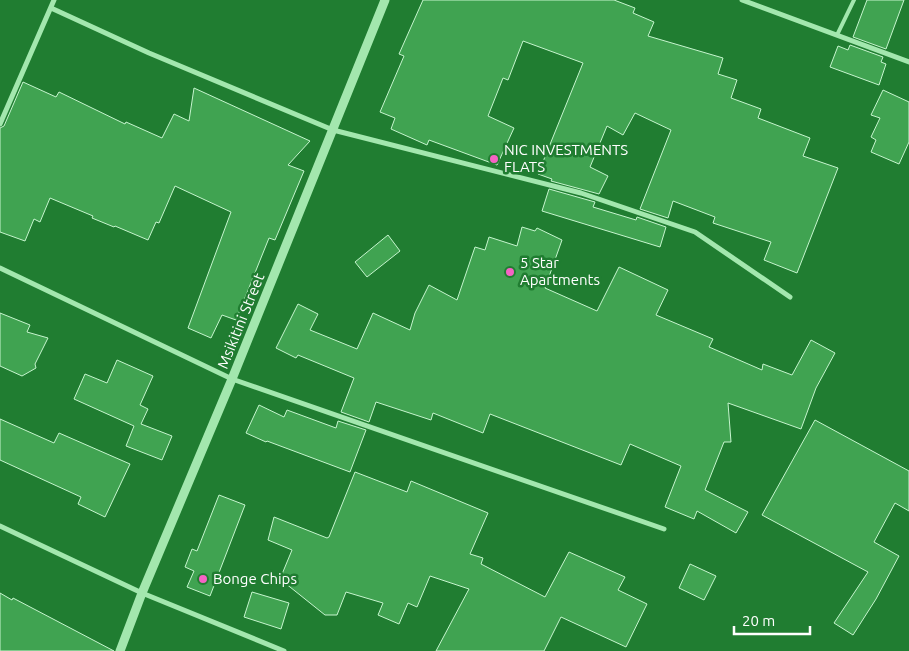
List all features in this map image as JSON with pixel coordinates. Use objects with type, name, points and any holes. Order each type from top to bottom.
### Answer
[{"type":"street","points":[[0,124],[54,0]]},
{"type":"street","name":"Msikitini Street","points":[[120,651],[142,593],[232,379],[386,0]]},
{"type":"street","points":[[742,0],[909,62]]},
{"type":"street","points":[[51,8],[149,53],[333,130],[581,193],[695,232],[790,297]]},
{"type":"street","points":[[0,268],[232,379],[664,529]]},
{"type":"street","points":[[0,526],[142,593],[284,651]]},
{"type":"lane","points":[[837,35],[854,0]]},
{"type":"building","points":[[423,0],[614,0],[635,8],[633,13],[654,22],[648,36],[723,58],[718,74],[737,80],[731,98],[761,109],[758,118],[810,138],[803,156],[838,168],[797,273],[764,260],[771,242],[713,223],[715,217],[673,201],[668,218],[640,209],[671,130],[635,113],[623,135],[607,126],[590,167],[608,176],[599,194],[551,181],[552,179],[538,174],[583,63],[523,41],[508,80],[503,78],[488,116],[514,128],[497,165],[429,140],[427,145],[391,129],[395,118],[380,112],[404,56],[399,54]]},
{"type":"building","points":[[867,0],[904,0],[886,49],[853,37]]},
{"type":"building","points":[[850,45],[883,57],[881,62],[886,64],[879,85],[830,67],[838,46],[848,50]]},
{"type":"building","points":[[23,82],[56,97],[59,92],[125,124],[126,122],[162,138],[174,114],[189,121],[194,88],[310,141],[288,165],[304,171],[275,240],[269,238],[236,320],[222,315],[211,338],[188,328],[231,212],[175,186],[159,223],[156,222],[148,240],[92,218],[93,216],[50,198],[40,222],[34,219],[25,241],[0,232],[0,128],[4,126]]},
{"type":"building","points":[[883,90],[909,102],[909,142],[899,164],[871,152],[876,140],[871,137],[880,118],[871,115]]},
{"type":"building","points":[[549,189],[595,202],[593,207],[636,220],[637,217],[666,227],[660,247],[542,211]]},
{"type":"building","points":[[522,227],[535,231],[537,228],[562,240],[545,288],[597,311],[619,267],[668,290],[656,315],[713,339],[709,347],[762,370],[763,364],[792,375],[811,340],[835,353],[816,388],[801,429],[728,403],[731,442],[724,442],[705,490],[748,512],[736,533],[697,511],[694,519],[665,507],[681,466],[630,444],[621,465],[490,414],[483,433],[433,413],[431,420],[376,402],[369,422],[341,412],[354,378],[298,355],[296,358],[276,348],[298,304],[318,314],[310,330],[357,349],[373,313],[410,330],[415,313],[429,285],[457,300],[475,247],[485,250],[489,237],[517,246]]},
{"type":"building","points":[[388,235],[400,251],[367,277],[355,262]]},
{"type":"building","points":[[0,313],[30,325],[27,332],[48,338],[35,364],[36,368],[22,376],[0,366]]},
{"type":"building","points":[[117,360],[153,376],[140,405],[148,409],[141,424],[172,436],[162,460],[126,446],[134,426],[74,399],[85,374],[107,383]]},
{"type":"building","points":[[259,405],[284,417],[287,410],[336,428],[338,421],[366,430],[350,472],[246,433]]},
{"type":"building","points":[[0,419],[54,443],[59,433],[130,464],[105,517],[78,504],[81,497],[0,460]]},
{"type":"building","points":[[815,420],[909,471],[909,511],[895,503],[874,542],[899,556],[876,599],[853,635],[834,623],[868,572],[762,515]]},
{"type":"building","points":[[355,472],[407,492],[411,481],[488,513],[470,554],[483,558],[481,564],[545,597],[569,552],[625,577],[618,590],[647,604],[626,647],[561,617],[544,651],[436,651],[469,589],[430,576],[417,607],[408,603],[399,624],[378,615],[383,603],[346,592],[337,615],[325,615],[280,579],[292,550],[268,540],[274,517],[327,538],[329,537]]},
{"type":"building","points":[[219,495],[245,505],[210,596],[187,587],[194,571],[185,567],[192,549],[197,551]]},
{"type":"building","points":[[690,564],[716,576],[704,600],[679,588]]},
{"type":"building","points":[[252,592],[289,603],[281,629],[244,617]]},
{"type":"building","points":[[0,593],[12,600],[13,598],[114,651],[0,651]]},
{"type":"place","name":"NIC INVESTMENTS FLATS","points":[[494,159]]},
{"type":"place","name":"5 Star Apartments","points":[[510,272]]},
{"type":"place","name":"Bonge Chips","points":[[203,579]]}]
